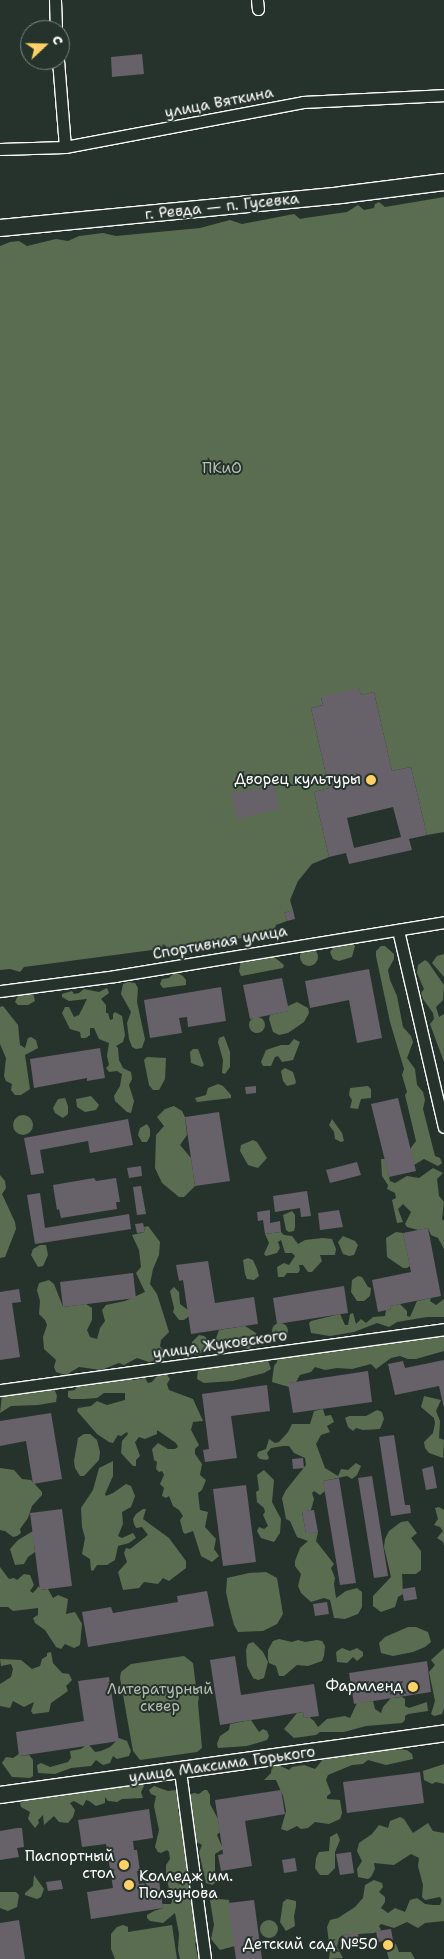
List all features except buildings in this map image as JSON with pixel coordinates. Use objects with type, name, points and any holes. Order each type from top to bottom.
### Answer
[{"type":"main road","name":"г. Ревда — п. Гусевка","points":[[0,228],[307,199],[444,182]]},
{"type":"main road","name":"улица Максима Горького","points":[[0,1795],[444,1733]]},
{"type":"street","points":[[55,0],[56,20]]},
{"type":"street","points":[[59,70],[65,147]]},
{"type":"street","name":"улица Вяткина","points":[[0,150],[65,147],[303,102],[444,95]]},
{"type":"street","name":"Спортивная улица","points":[[0,990],[115,976],[444,922]]},
{"type":"street","points":[[398,930],[444,1127]]},
{"type":"street","name":"улица Жуковского","points":[[0,1390],[444,1329]]},
{"type":"street","points":[[180,1771],[205,1959]]},
{"type":"green space","name":"ПКиО","points":[[444,197],[444,832],[427,835],[411,767],[392,771],[374,692],[361,695],[359,689],[321,698],[323,705],[311,708],[329,788],[314,792],[329,857],[312,864],[298,881],[290,900],[293,910],[284,913],[287,921],[276,925],[273,934],[24,967],[20,972],[10,969],[0,970],[0,246],[19,241],[27,246],[56,239],[68,241],[79,236],[103,233],[116,236],[200,228],[230,220],[242,224],[294,214],[300,219],[347,212],[358,205],[364,210],[374,208],[375,204],[379,202],[385,207]]},
{"type":"green space","points":[[352,942],[355,946],[352,957],[339,961],[333,959],[330,952],[336,944]]},
{"type":"green space","points":[[381,946],[385,946],[394,954],[394,959],[388,970],[390,980],[397,996],[403,1027],[411,1036],[413,1042],[407,1058],[415,1069],[417,1085],[423,1092],[425,1100],[423,1109],[435,1156],[440,1158],[442,1163],[438,1166],[424,1159],[414,1165],[410,1149],[416,1141],[405,1095],[407,1092],[402,1075],[404,1069],[390,1022],[376,956],[376,951]]},
{"type":"green space","points":[[309,948],[315,951],[318,957],[315,963],[309,966],[303,963],[300,957],[303,951]]},
{"type":"green space","points":[[444,954],[444,977],[432,963],[437,956]]},
{"type":"green space","points":[[273,956],[284,965],[283,968],[241,976],[239,971],[241,959]]},
{"type":"green space","points":[[425,960],[444,985],[443,1000],[436,1007],[439,1017],[444,1014],[444,1062],[430,1024],[434,1019],[433,1013],[423,999],[421,993],[424,989],[417,973],[418,965]]},
{"type":"green space","points":[[175,972],[183,976],[186,980],[186,985],[163,988],[160,984],[162,979],[169,978]]},
{"type":"green space","points":[[128,982],[135,983],[138,988],[137,1002],[145,1039],[142,1048],[136,1049],[132,1047],[129,1039],[127,1023],[131,1012],[121,994],[123,984]]},
{"type":"green space","points":[[107,988],[109,993],[101,999],[106,1005],[106,1013],[108,1013],[110,1020],[113,1019],[115,1012],[122,1016],[125,1035],[123,1042],[116,1046],[123,1068],[131,1072],[132,1079],[129,1085],[134,1101],[131,1113],[127,1112],[115,1101],[114,1096],[120,1086],[122,1074],[117,1071],[109,1072],[106,1068],[109,1065],[107,1056],[109,1043],[99,1039],[94,1028],[90,1028],[90,1035],[86,1038],[81,1038],[80,1032],[70,1029],[62,1013],[65,1007],[69,1007],[74,1017],[79,1015],[87,999],[69,1001],[62,997],[62,994],[72,991],[74,994],[79,993],[84,989],[99,992]]},
{"type":"green space","points":[[19,993],[33,993],[35,1001],[28,1005],[18,1005],[15,1002]]},
{"type":"green space","points":[[297,1002],[308,1008],[309,1013],[304,1022],[288,1033],[279,1035],[273,1032],[269,1019],[270,1015],[288,1011],[288,1006]]},
{"type":"green space","points":[[3,1006],[18,1025],[20,1045],[25,1048],[28,1038],[31,1037],[36,1040],[38,1048],[25,1055],[30,1089],[21,1095],[15,1095],[11,1090],[12,1084],[6,1081],[4,1076],[6,1058],[0,1044],[0,1007]]},
{"type":"green space","points":[[257,1017],[265,1025],[257,1033],[249,1025]]},
{"type":"green space","points":[[224,1036],[230,1052],[230,1067],[225,1074],[222,1073],[223,1060],[218,1042],[219,1038]]},
{"type":"green space","points":[[294,1039],[300,1042],[293,1060],[282,1062],[278,1056],[275,1057],[271,1066],[263,1066],[261,1062],[266,1050],[281,1045],[289,1045]]},
{"type":"green space","points":[[193,1049],[198,1049],[204,1065],[202,1067],[191,1063],[190,1052]]},
{"type":"green space","points":[[147,1057],[166,1058],[165,1079],[159,1090],[153,1090],[149,1085],[144,1060]]},
{"type":"green space","points":[[285,1068],[293,1072],[295,1084],[287,1086],[283,1081],[281,1071]]},
{"type":"green space","points":[[218,1084],[223,1086],[231,1095],[231,1098],[197,1102],[195,1098],[206,1095],[208,1088]]},
{"type":"green space","points":[[368,1086],[371,1089],[371,1098],[361,1099],[358,1109],[350,1108],[352,1100],[349,1095],[350,1088]]},
{"type":"green space","points":[[91,1096],[99,1105],[96,1110],[85,1112],[77,1107],[76,1099]]},
{"type":"green space","points":[[65,1098],[68,1114],[63,1118],[55,1113],[53,1108],[58,1099]]},
{"type":"green space","points":[[174,1106],[182,1111],[185,1117],[187,1135],[180,1145],[191,1158],[195,1186],[184,1197],[179,1197],[162,1183],[155,1168],[156,1135],[164,1126],[157,1117],[165,1109]]},
{"type":"green space","points":[[23,1115],[30,1118],[33,1125],[30,1132],[23,1135],[16,1132],[13,1125],[16,1118]]},
{"type":"green space","points":[[332,1119],[342,1133],[344,1141],[341,1142],[335,1139],[334,1132],[329,1125]]},
{"type":"green space","points":[[147,1124],[150,1129],[150,1136],[147,1142],[142,1142],[138,1135],[140,1128]]},
{"type":"green space","points":[[253,1140],[257,1142],[267,1158],[258,1168],[248,1165],[240,1151],[241,1145]]},
{"type":"green space","points":[[381,1159],[385,1159],[390,1181],[395,1183],[407,1176],[419,1178],[433,1168],[443,1173],[437,1179],[439,1196],[444,1202],[442,1219],[444,1221],[444,1249],[438,1238],[431,1235],[428,1228],[418,1230],[407,1227],[405,1224],[411,1212],[403,1204],[398,1209],[403,1222],[397,1223],[392,1200],[396,1198],[395,1193],[387,1189],[388,1185],[382,1176]]},
{"type":"green space","points":[[0,1175],[5,1181],[6,1188],[2,1194],[15,1222],[16,1229],[5,1257],[0,1258]]},
{"type":"green space","points":[[292,1211],[295,1215],[295,1227],[294,1231],[289,1232],[286,1230],[283,1215]]},
{"type":"green space","points":[[148,1226],[160,1242],[159,1255],[153,1269],[150,1284],[157,1294],[169,1332],[161,1340],[160,1346],[166,1353],[163,1358],[149,1362],[137,1358],[124,1365],[119,1363],[101,1370],[79,1367],[66,1375],[56,1372],[54,1367],[56,1360],[44,1349],[43,1337],[47,1325],[39,1314],[40,1301],[37,1290],[39,1283],[49,1280],[54,1284],[63,1307],[86,1304],[92,1308],[92,1320],[87,1330],[90,1337],[97,1339],[100,1328],[105,1321],[102,1310],[106,1305],[125,1301],[145,1292],[136,1273],[141,1267],[139,1250],[132,1235],[145,1232],[144,1227]]},
{"type":"green space","points":[[281,1232],[284,1235],[292,1236],[298,1244],[305,1240],[332,1239],[336,1249],[335,1255],[320,1255],[322,1261],[312,1272],[308,1272],[303,1265],[299,1265],[300,1270],[298,1273],[287,1273],[284,1277],[278,1277],[277,1267],[284,1263],[289,1265],[295,1256],[292,1253],[285,1253],[281,1240],[278,1242],[280,1248],[277,1253],[266,1256],[264,1254],[269,1243],[265,1234]]},
{"type":"green space","points":[[396,1232],[403,1233],[410,1266],[407,1268],[403,1268],[387,1257],[386,1238]]},
{"type":"green space","points":[[343,1236],[355,1241],[358,1245],[354,1255],[343,1254],[338,1242]]},
{"type":"green space","points":[[40,1245],[46,1245],[48,1255],[43,1266],[38,1267],[31,1255],[33,1249]]},
{"type":"green space","points":[[248,1258],[253,1260],[259,1276],[254,1280],[247,1279],[245,1274],[243,1260]]},
{"type":"green space","points":[[358,1276],[362,1277],[368,1287],[371,1288],[370,1296],[364,1301],[357,1301],[351,1292],[352,1280]]},
{"type":"green space","points":[[174,1287],[179,1292],[180,1304],[188,1310],[189,1316],[184,1320],[179,1320],[173,1312],[174,1308],[170,1291]]},
{"type":"green space","points":[[431,1298],[430,1301],[436,1305],[444,1299],[444,1317],[427,1317],[397,1322],[389,1327],[377,1323],[354,1332],[330,1336],[311,1333],[309,1323],[311,1321],[340,1314],[345,1325],[348,1325],[350,1314],[353,1313],[356,1324],[361,1319],[366,1323],[373,1317],[385,1316],[386,1310],[391,1309],[390,1306],[400,1304],[407,1311],[407,1316],[410,1317],[417,1301]]},
{"type":"green space","points":[[280,1323],[286,1325],[288,1331],[286,1337],[280,1339],[274,1337],[272,1331],[274,1325]]},
{"type":"green space","points":[[245,1326],[256,1333],[257,1338],[249,1349],[234,1346],[220,1351],[211,1349],[195,1355],[191,1351],[192,1342],[199,1335],[204,1336],[211,1342],[215,1341],[219,1330]]},
{"type":"green space","points":[[444,1331],[444,1351],[416,1359],[400,1356],[391,1358],[376,1369],[371,1364],[352,1369],[337,1368],[325,1370],[315,1367],[311,1372],[300,1375],[296,1382],[289,1383],[289,1387],[272,1382],[274,1366],[279,1354]]},
{"type":"green space","points":[[266,1355],[271,1369],[264,1373],[233,1381],[204,1383],[197,1379],[198,1370]]},
{"type":"green space","points":[[165,1372],[170,1379],[167,1384],[169,1390],[193,1399],[203,1421],[193,1422],[191,1430],[199,1445],[195,1449],[195,1454],[202,1464],[200,1475],[206,1480],[202,1490],[198,1493],[200,1510],[208,1512],[205,1527],[216,1539],[214,1549],[219,1556],[212,1562],[201,1556],[193,1531],[185,1534],[183,1532],[180,1520],[183,1516],[173,1506],[169,1496],[166,1498],[162,1496],[164,1488],[160,1484],[164,1475],[162,1471],[159,1472],[156,1469],[157,1462],[154,1460],[152,1449],[158,1443],[168,1449],[175,1449],[178,1447],[176,1443],[157,1430],[157,1434],[145,1439],[139,1437],[135,1442],[140,1456],[136,1460],[136,1466],[133,1466],[121,1453],[122,1441],[128,1434],[127,1432],[121,1436],[118,1435],[113,1443],[109,1442],[97,1434],[77,1411],[78,1408],[91,1406],[97,1401],[107,1405],[125,1400],[125,1393],[104,1393],[97,1398],[84,1399],[71,1399],[68,1397],[68,1391],[75,1390],[78,1383],[105,1380],[109,1382],[119,1374],[132,1377],[133,1380],[145,1378],[148,1383]]},
{"type":"green space","points":[[23,1380],[26,1384],[53,1385],[57,1396],[56,1402],[11,1406],[0,1413],[2,1395],[9,1395]]},
{"type":"green space","points":[[424,1396],[441,1400],[436,1411],[440,1421],[439,1438],[444,1440],[443,1458],[429,1453],[425,1448],[424,1442],[433,1433],[435,1423],[434,1418],[421,1407]]},
{"type":"green space","points":[[323,1409],[325,1416],[331,1415],[334,1422],[327,1426],[330,1432],[321,1435],[316,1444],[325,1468],[338,1476],[341,1469],[348,1470],[356,1463],[361,1466],[357,1475],[352,1479],[347,1476],[323,1481],[325,1491],[320,1495],[314,1491],[312,1493],[314,1499],[311,1510],[302,1512],[306,1533],[318,1532],[316,1541],[334,1564],[331,1568],[335,1578],[336,1598],[346,1591],[357,1588],[362,1592],[362,1607],[358,1614],[345,1619],[334,1618],[330,1600],[324,1598],[311,1602],[301,1593],[298,1586],[301,1574],[295,1566],[295,1561],[300,1548],[308,1541],[297,1537],[290,1521],[286,1519],[282,1498],[306,1465],[305,1458],[294,1453],[289,1446],[271,1448],[267,1453],[269,1458],[267,1460],[260,1459],[257,1456],[258,1452],[266,1449],[269,1439],[275,1443],[279,1442],[292,1424],[310,1424],[314,1411]]},
{"type":"green space","points":[[377,1410],[382,1412],[384,1419],[380,1429],[363,1430],[356,1428],[353,1431],[348,1427],[345,1418],[349,1416],[366,1416]]},
{"type":"green space","points":[[84,1434],[90,1434],[97,1440],[100,1452],[99,1460],[84,1476],[80,1476],[75,1468],[74,1461],[78,1438]]},
{"type":"green space","points":[[113,1461],[113,1476],[105,1494],[106,1496],[113,1493],[126,1484],[131,1486],[135,1496],[131,1507],[122,1512],[123,1524],[118,1536],[122,1538],[133,1533],[136,1538],[129,1543],[118,1546],[115,1560],[107,1565],[97,1565],[93,1571],[91,1570],[90,1559],[82,1554],[85,1538],[82,1527],[81,1508],[93,1490],[99,1468]]},
{"type":"green space","points":[[0,1468],[14,1470],[22,1479],[31,1480],[42,1492],[42,1495],[32,1506],[28,1518],[20,1529],[21,1533],[13,1537],[0,1530]]},
{"type":"green space","points":[[264,1470],[274,1480],[272,1502],[281,1519],[280,1533],[274,1542],[261,1538],[257,1531],[259,1527],[264,1529],[268,1526],[263,1515],[265,1512],[264,1508],[257,1502],[256,1492],[259,1490],[257,1475]]},
{"type":"green space","points":[[439,1507],[444,1510],[444,1546],[443,1542],[437,1538],[443,1531],[440,1527],[434,1525],[438,1519],[435,1508]]},
{"type":"green space","points":[[143,1509],[146,1509],[143,1519],[169,1538],[186,1561],[186,1568],[169,1581],[163,1578],[158,1584],[144,1582],[139,1588],[123,1590],[118,1572],[127,1562],[124,1553],[126,1548],[130,1549],[148,1535],[142,1527],[136,1528],[133,1519]]},
{"type":"green space","points":[[408,1521],[417,1533],[411,1538],[421,1551],[421,1570],[416,1574],[402,1574],[403,1594],[398,1597],[395,1607],[381,1612],[373,1606],[373,1596],[391,1577],[384,1547],[385,1539],[389,1531],[401,1522]]},
{"type":"green space","points":[[33,1531],[35,1552],[28,1557],[24,1564],[15,1565],[10,1549],[18,1540]]},
{"type":"green space","points":[[0,1567],[9,1579],[14,1578],[17,1580],[24,1574],[30,1575],[34,1585],[30,1591],[33,1593],[39,1586],[41,1590],[48,1589],[53,1598],[58,1595],[68,1599],[66,1614],[75,1612],[82,1624],[80,1645],[74,1648],[65,1644],[61,1649],[56,1647],[45,1630],[35,1623],[33,1618],[38,1615],[38,1608],[13,1611],[8,1607],[0,1607]]},
{"type":"green space","points":[[266,1572],[277,1578],[283,1614],[277,1624],[263,1631],[238,1632],[234,1625],[226,1592],[227,1578],[249,1573]]},
{"type":"green space","points":[[408,1627],[416,1627],[428,1632],[431,1642],[413,1652],[393,1656],[381,1653],[379,1643],[385,1637]]},
{"type":"green space","points":[[279,1639],[292,1642],[298,1640],[305,1642],[322,1641],[325,1646],[322,1661],[308,1666],[297,1665],[284,1676],[279,1676],[276,1666],[269,1663],[268,1650],[273,1641]]},
{"type":"green space","points":[[253,1642],[263,1652],[268,1662],[264,1678],[258,1680],[253,1678],[247,1666],[246,1650],[248,1644]]},
{"type":"green space","points":[[342,1648],[350,1651],[357,1648],[363,1652],[363,1656],[357,1661],[353,1657],[347,1663],[337,1662],[336,1652]]},
{"type":"green space","points":[[444,1648],[444,1708],[442,1714],[434,1716],[431,1714],[435,1701],[429,1672],[435,1665],[431,1660]]},
{"type":"green space","points":[[51,1652],[53,1663],[62,1673],[69,1674],[72,1680],[66,1686],[68,1691],[51,1703],[49,1712],[33,1714],[31,1711],[34,1702],[24,1707],[13,1701],[10,1708],[0,1706],[0,1684],[11,1677],[13,1669],[11,1664],[1,1666],[0,1659],[21,1660],[32,1669],[40,1666],[42,1659],[47,1656],[47,1653]]},
{"type":"green space","name":"Литературный сквер","points":[[184,1656],[193,1663],[197,1695],[199,1697],[202,1748],[197,1752],[140,1760],[133,1751],[120,1678],[121,1672],[131,1664]]},
{"type":"green space","points":[[402,1697],[405,1699],[405,1706],[409,1708],[427,1702],[428,1711],[408,1714],[402,1723],[366,1726],[344,1732],[320,1732],[316,1735],[294,1738],[284,1729],[297,1713],[303,1712],[304,1718],[309,1717],[318,1727],[327,1719],[345,1716],[350,1718],[357,1703],[373,1701],[375,1709],[381,1713],[383,1707],[391,1698]]},
{"type":"green space","points":[[251,1720],[259,1732],[263,1729],[267,1731],[269,1736],[267,1740],[247,1746],[218,1748],[217,1744],[220,1736],[229,1730],[230,1724]]},
{"type":"green space","points":[[119,1738],[127,1741],[131,1751],[129,1756],[117,1759],[113,1756],[110,1763],[103,1765],[96,1760],[91,1766],[71,1768],[55,1774],[38,1773],[37,1765],[41,1763],[50,1767],[68,1762],[71,1758],[70,1751],[89,1745],[95,1752],[101,1751],[110,1747]]},
{"type":"green space","points":[[389,1746],[395,1749],[407,1750],[412,1754],[413,1759],[386,1765],[368,1760],[363,1764],[352,1765],[328,1775],[326,1780],[331,1793],[327,1796],[327,1799],[340,1800],[342,1813],[340,1819],[329,1824],[315,1822],[308,1828],[301,1829],[297,1826],[287,1831],[281,1829],[286,1811],[283,1796],[276,1780],[264,1780],[271,1773],[272,1765],[278,1765],[289,1770],[292,1767],[304,1765],[315,1769],[325,1757]]},
{"type":"green space","points":[[19,1754],[20,1756],[29,1755],[33,1760],[33,1776],[30,1778],[12,1777],[2,1763],[6,1757],[13,1758]]},
{"type":"green space","points":[[444,1764],[444,1784],[436,1782],[432,1784],[424,1780],[423,1771]]},
{"type":"green space","points":[[138,1780],[144,1786],[141,1792],[143,1798],[122,1799],[117,1802],[108,1801],[105,1797],[105,1803],[96,1806],[86,1800],[83,1806],[74,1801],[70,1803],[75,1810],[73,1817],[68,1823],[59,1822],[54,1816],[44,1825],[43,1815],[38,1820],[39,1823],[35,1828],[28,1819],[30,1812],[21,1807],[20,1803],[31,1797],[37,1799],[65,1791],[68,1794]]},
{"type":"green space","points":[[154,1786],[168,1791],[175,1790],[180,1798],[178,1810],[188,1854],[186,1858],[194,1905],[194,1926],[197,1927],[198,1939],[195,1943],[198,1959],[180,1959],[178,1950],[179,1934],[175,1913],[163,1923],[150,1921],[147,1918],[147,1915],[163,1908],[162,1904],[171,1904],[172,1901],[166,1876],[166,1865],[170,1859],[169,1852],[167,1850],[161,1853],[158,1852],[155,1847],[159,1830],[154,1806],[156,1796],[151,1794],[149,1790]]},
{"type":"green space","points":[[207,1790],[210,1795],[210,1804],[218,1819],[220,1832],[217,1835],[223,1849],[215,1854],[215,1883],[212,1885],[206,1883],[199,1852],[202,1845],[195,1841],[188,1807],[191,1800],[189,1795],[199,1794]]},
{"type":"green space","points":[[400,1817],[404,1819],[413,1833],[428,1823],[433,1831],[444,1833],[444,1921],[425,1923],[418,1928],[407,1922],[394,1928],[381,1924],[379,1926],[381,1930],[374,1933],[343,1935],[339,1938],[337,1947],[343,1958],[329,1959],[327,1927],[330,1920],[338,1918],[355,1907],[363,1898],[365,1885],[374,1880],[382,1883],[383,1887],[379,1892],[385,1897],[385,1902],[381,1908],[388,1913],[395,1908],[405,1912],[410,1900],[417,1898],[425,1904],[440,1905],[442,1900],[440,1897],[425,1900],[422,1897],[423,1885],[418,1866],[419,1858],[411,1854],[394,1865],[374,1863],[375,1869],[371,1877],[368,1879],[358,1877],[357,1869],[362,1861],[357,1851],[359,1843],[372,1834],[379,1825],[388,1828],[390,1821]]},
{"type":"green space","points":[[337,1833],[340,1840],[335,1852],[335,1868],[328,1875],[320,1875],[315,1868],[316,1858],[319,1852],[329,1851],[330,1837]]},
{"type":"green space","points":[[34,1875],[44,1889],[41,1897],[37,1899],[25,1895],[33,1886]]},
{"type":"green space","points":[[216,1890],[219,1899],[229,1900],[235,1946],[220,1950],[211,1939],[214,1925],[209,1894]]},
{"type":"green space","points":[[0,1892],[16,1892],[19,1895],[17,1907],[8,1911],[0,1908]]},
{"type":"green space","points":[[287,1899],[296,1901],[296,1906],[295,1926],[286,1931],[280,1922],[283,1902]]},
{"type":"green space","points":[[269,1920],[275,1923],[278,1929],[275,1935],[269,1938],[263,1935],[260,1929],[263,1923]]},
{"type":"green space","points":[[123,1925],[128,1927],[128,1932],[172,1925],[177,1959],[115,1959],[111,1949],[111,1934],[117,1927]]},
{"type":"green space","points":[[396,1944],[399,1952],[411,1952],[415,1959],[389,1959],[387,1953],[391,1946]]},
{"type":"place","name":"Дворец культуры","points":[[371,780]]},
{"type":"place","name":"Фармленд","points":[[413,1687]]},
{"type":"place","name":"Паспортный стол","points":[[124,1865]]},
{"type":"place","name":"Колледж им. Ползунова","points":[[129,1885]]},
{"type":"place","name":"Детский сад №50","points":[[388,1945]]}]
